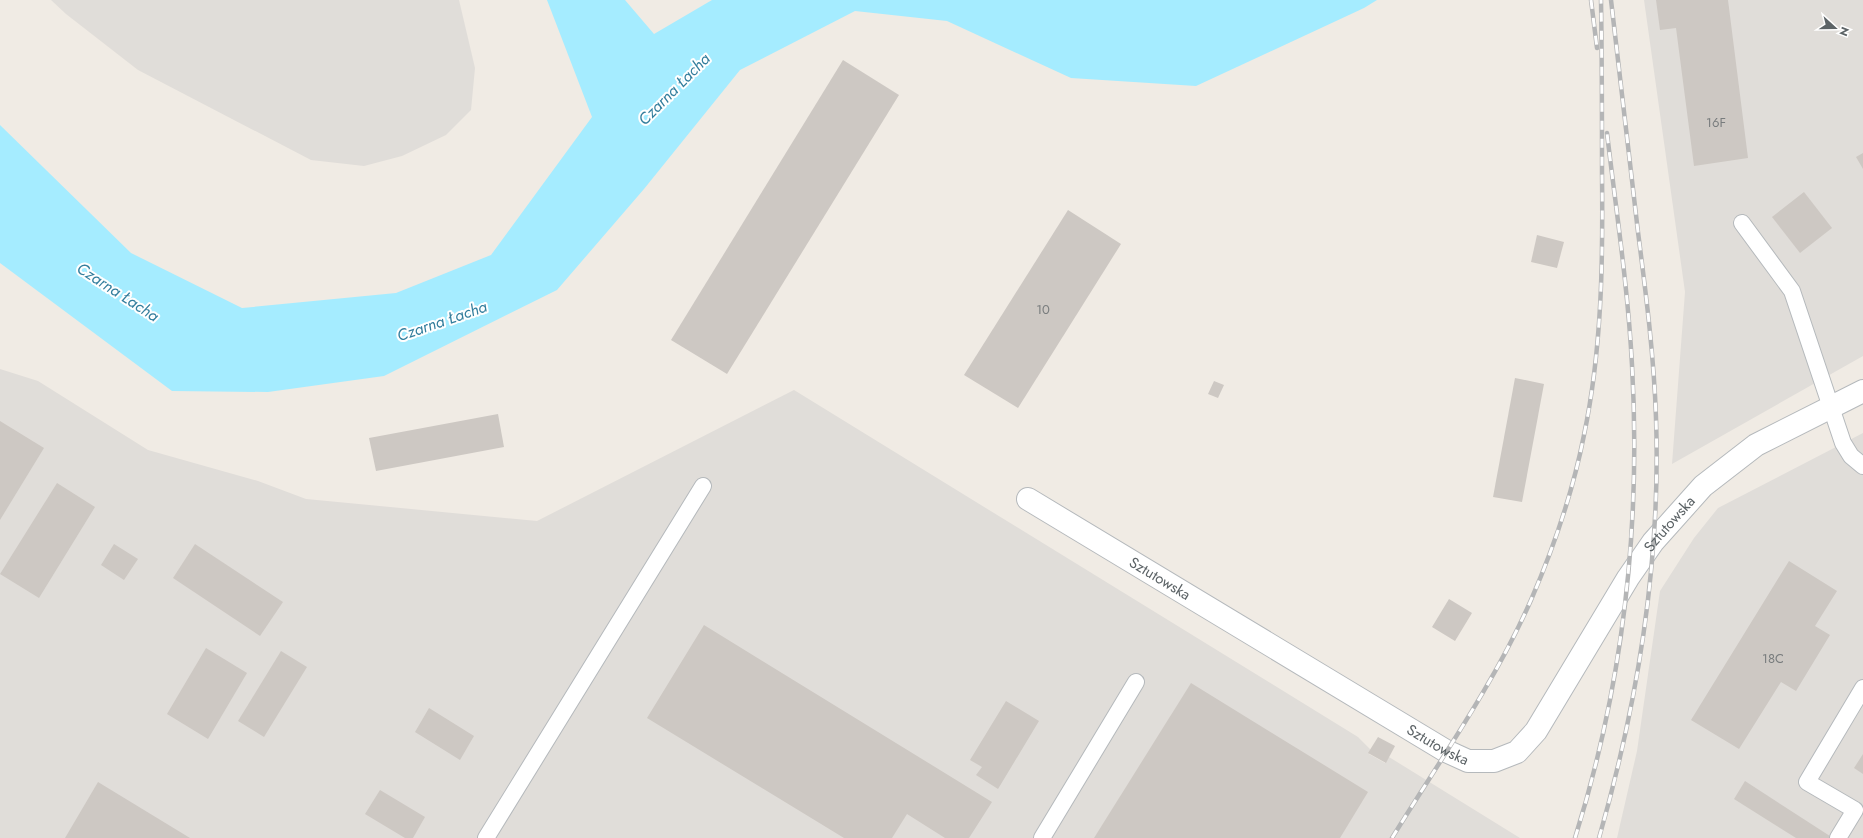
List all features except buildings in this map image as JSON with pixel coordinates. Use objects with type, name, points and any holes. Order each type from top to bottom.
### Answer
[{"type":"street","name":"Sztutowska","points":[[1028,499],[1446,751],[1468,761],[1494,761],[1517,752],[1536,731],[1628,578],[1653,542],[1703,486],[1756,445],[1863,391]]},
{"type":"lane","points":[[1742,223],[1792,291],[1831,408],[1847,449],[1851,456],[1863,466]]},
{"type":"lane","points":[[486,838],[703,486]]},
{"type":"lane","points":[[1042,838],[1136,682]]},
{"type":"lane","points":[[1838,838],[1855,810],[1807,782],[1863,688]]},
{"type":"shaded area","points":[[51,0],[459,0],[475,68],[471,110],[446,135],[402,156],[364,166],[311,160],[138,70],[66,14]]},
{"type":"shaded area","points":[[1644,0],[1863,0],[1863,356],[1672,464],[1685,292]]},
{"type":"shaded area","points":[[0,369],[38,381],[148,450],[258,481],[306,499],[537,521],[794,390],[1358,737],[1371,750],[1369,754],[1385,763],[1389,757],[1520,838],[0,838]]},
{"type":"shaded area","points":[[1863,433],[1863,838],[1617,838],[1637,751],[1660,591],[1694,538],[1718,508]]},
{"type":"water","name":"Czarna Łacha","points":[[547,0],[625,0],[654,34],[712,0],[1377,0],[1364,8],[1196,86],[1071,78],[947,21],[855,11],[740,70],[644,189],[557,290],[384,376],[268,392],[172,391],[0,263],[0,125],[131,253],[242,308],[396,293],[491,255],[592,117]]},
{"type":"railway","points":[[1591,0],[1597,48]]},
{"type":"railway","points":[[1392,838],[1466,721],[1516,631],[1531,600],[1562,519],[1580,456],[1595,370],[1600,305],[1602,207],[1601,0]]},
{"type":"railway","points":[[1599,838],[1625,735],[1644,631],[1655,525],[1657,472],[1652,348],[1611,0]]},
{"type":"railway","points":[[1575,838],[1592,780],[1617,663],[1631,544],[1634,484],[1634,425],[1630,336],[1625,278],[1607,133]]}]
